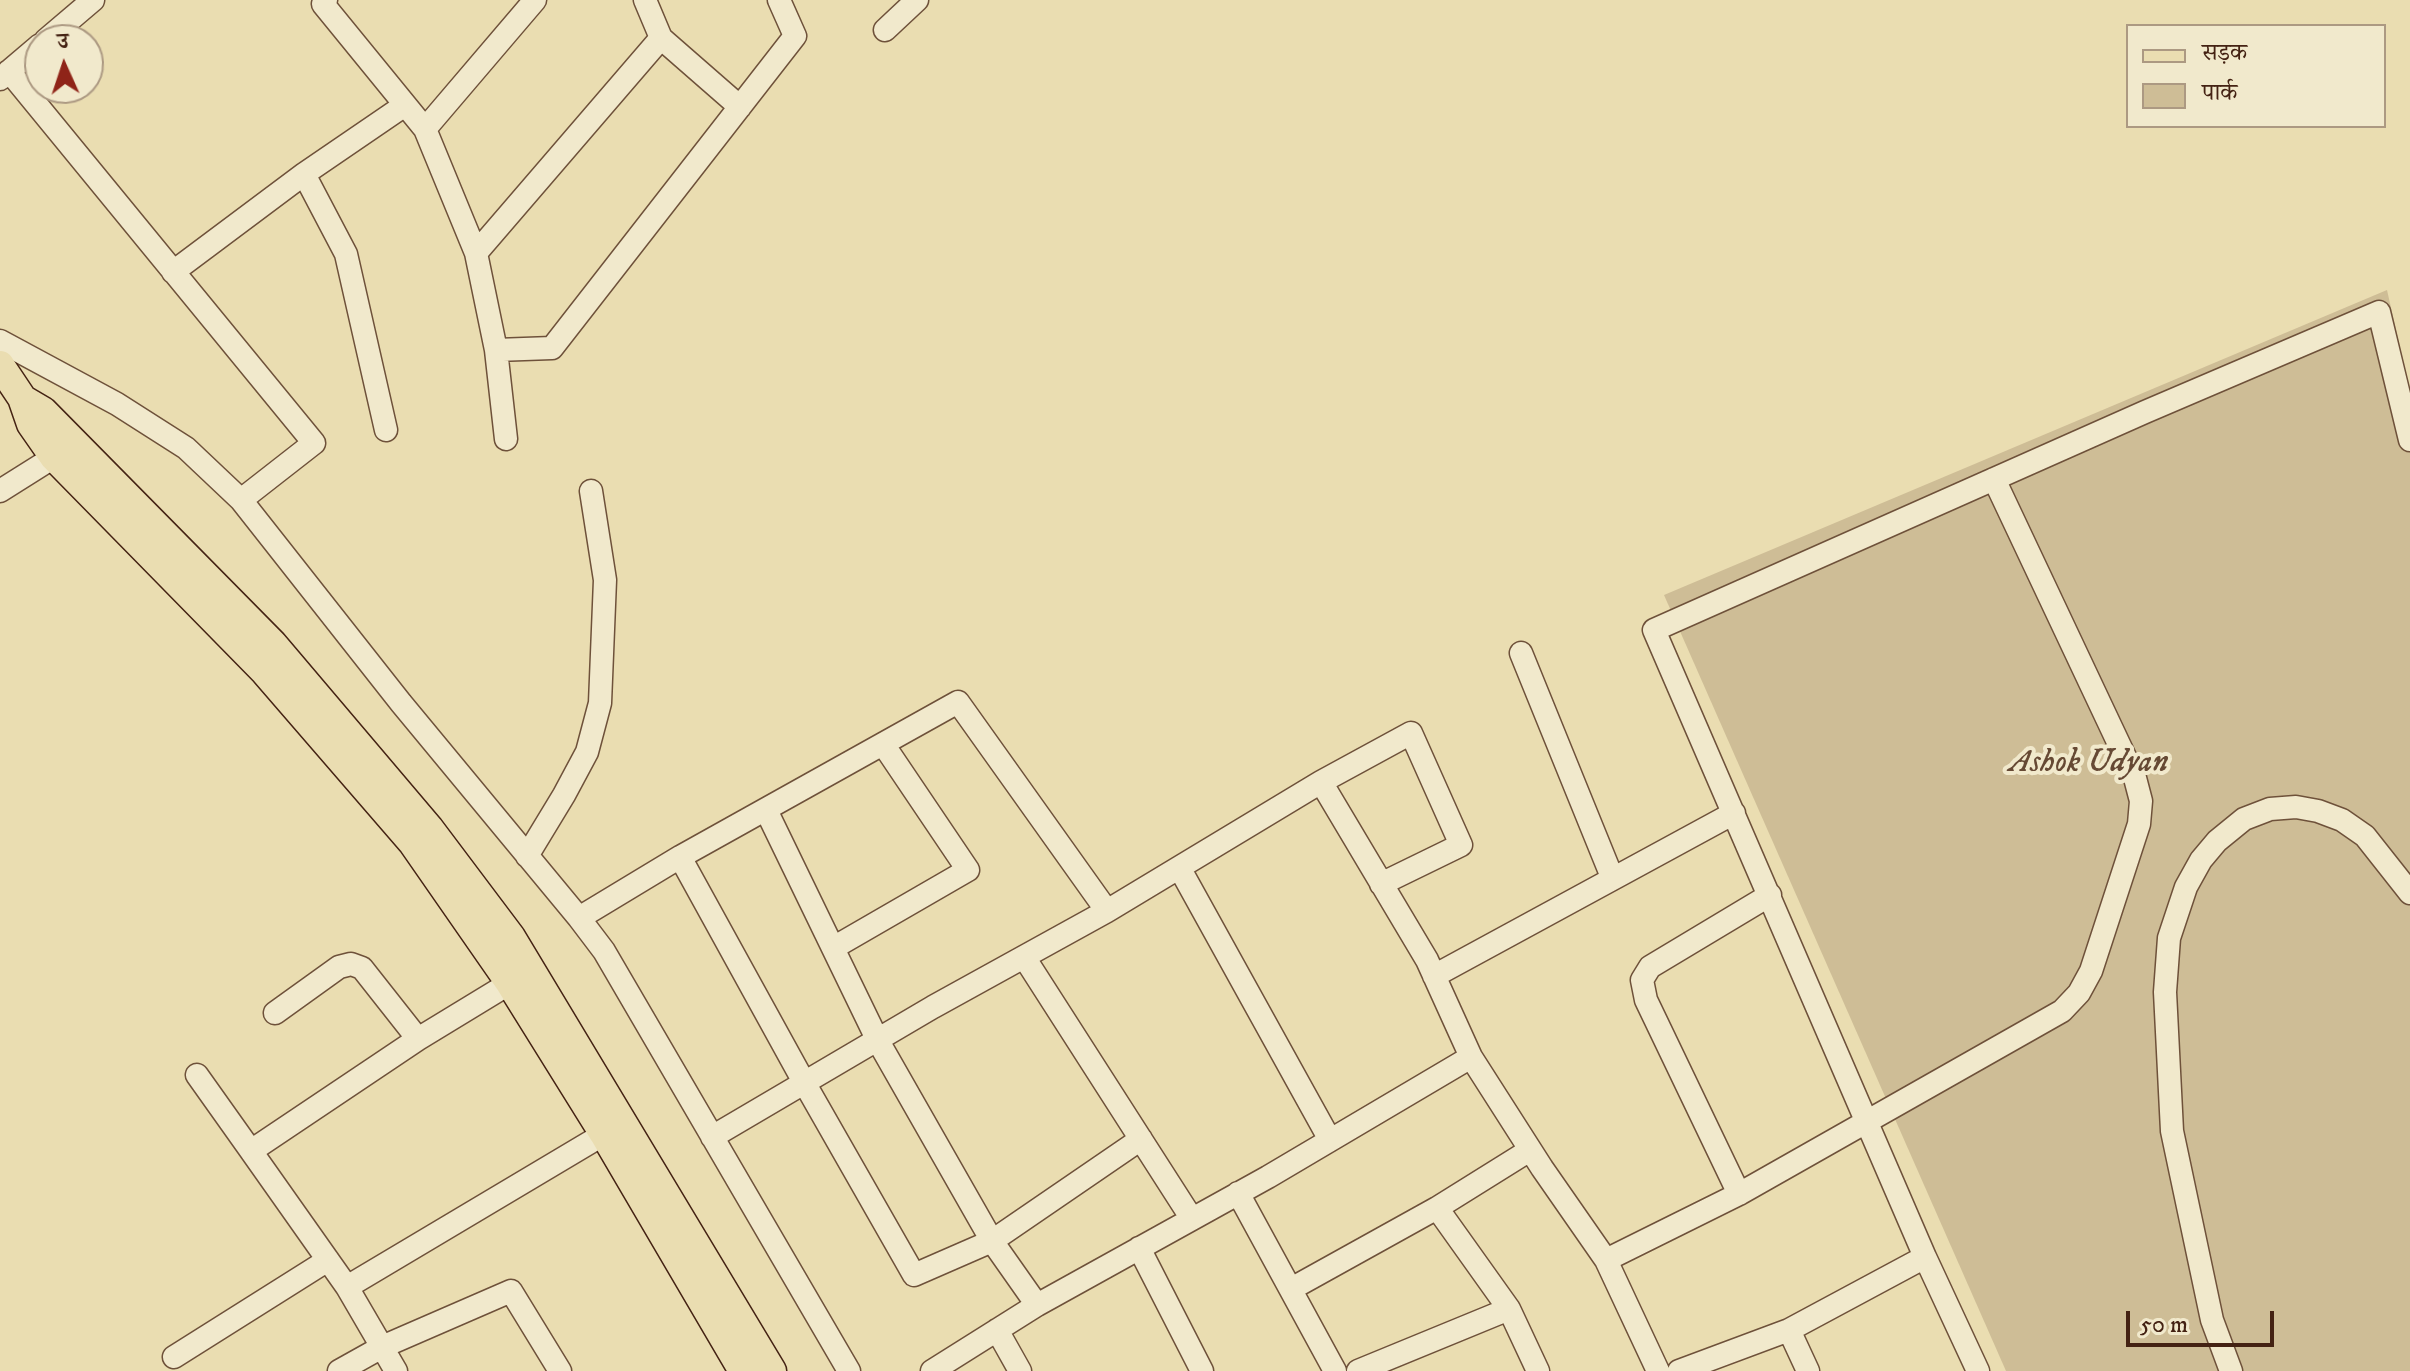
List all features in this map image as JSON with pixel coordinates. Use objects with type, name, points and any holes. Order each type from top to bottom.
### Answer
[{"type":"main road","points":[[0,365],[22,398],[31,424],[54,457],[275,683],[412,842],[510,983],[604,1134],[743,1371]]},
{"type":"main road","points":[[22,398],[43,411],[273,644],[429,828],[511,937],[772,1371]]},
{"type":"street","points":[[68,8],[93,0]]},
{"type":"street","points":[[326,0],[323,4],[425,129],[476,253],[496,350],[506,439]]},
{"type":"street","points":[[425,129],[535,0]]},
{"type":"street","points":[[645,0],[661,38],[740,107]]},
{"type":"street","points":[[496,350],[552,348],[795,36],[779,0]]},
{"type":"street","points":[[885,30],[917,0]]},
{"type":"street","points":[[476,253],[661,38]]},
{"type":"street","points":[[24,59],[5,75],[314,443],[241,500]]},
{"type":"street","points":[[173,272],[304,174],[405,105]]},
{"type":"street","points":[[304,174],[346,254],[386,430]]},
{"type":"street","points":[[1978,1371],[1925,1257],[1654,630],[2379,312],[2410,440]]},
{"type":"street","points":[[0,341],[117,404],[186,448],[241,500],[401,703],[604,951],[849,1371]]},
{"type":"street","points":[[0,491],[54,457]]},
{"type":"street","points":[[1606,1260],[1739,1194],[2062,1011],[2079,993],[2091,971],[2139,824],[2141,801],[2135,778],[1994,479]]},
{"type":"street","points":[[527,856],[587,752],[600,703],[605,580],[591,491]]},
{"type":"street","points":[[1521,653],[1612,877]]},
{"type":"street","points":[[579,918],[680,857],[958,702],[1107,911]]},
{"type":"street","points":[[712,1137],[1180,869],[1321,782],[1411,733],[1461,845],[1381,884]]},
{"type":"street","points":[[833,948],[968,870],[883,744]]},
{"type":"street","points":[[1321,782],[1434,976],[1471,1057],[1606,1260],[1658,1371]]},
{"type":"street","points":[[2231,1371],[2212,1320],[2172,1131],[2165,992],[2169,938],[2186,887],[2201,860],[2217,841],[2244,819],[2270,809],[2296,807],[2342,820],[2365,836],[2410,893]]},
{"type":"street","points":[[766,810],[878,1041],[992,1241],[1037,1305]]},
{"type":"street","points":[[1434,976],[1734,813]]},
{"type":"street","points":[[680,857],[914,1275],[992,1241],[1141,1139]]},
{"type":"street","points":[[1180,869],[1330,1140]]},
{"type":"street","points":[[1739,1194],[1646,1000],[1642,980],[1650,967],[1770,895]]},
{"type":"street","points":[[1024,957],[1192,1219]]},
{"type":"street","points":[[275,1013],[339,967],[351,964],[362,968],[418,1039]]},
{"type":"street","points":[[251,1151],[418,1039],[510,983]]},
{"type":"street","points":[[932,1371],[1037,1305],[1238,1193],[1471,1057]]},
{"type":"street","points":[[197,1075],[347,1287],[396,1371]]},
{"type":"street","points":[[347,1287],[604,1134]]},
{"type":"street","points":[[1291,1289],[1437,1208],[1530,1150]]},
{"type":"street","points":[[1238,1193],[1335,1371]]},
{"type":"street","points":[[1437,1208],[1509,1309],[1538,1371]]},
{"type":"street","points":[[1139,1248],[1192,1368]]},
{"type":"street","points":[[1679,1371],[1789,1330],[1925,1257]]},
{"type":"street","points":[[174,1357],[328,1260]]},
{"type":"street","points":[[339,1371],[382,1347],[511,1291],[560,1371]]},
{"type":"street","points":[[1358,1371],[1509,1309]]},
{"type":"street","points":[[997,1330],[1020,1371]]},
{"type":"street","points":[[1789,1330],[1808,1371]]},
{"type":"green space","name":"Ashok Udyan","points":[[2387,290],[2410,392],[2410,1371],[2006,1371],[1664,595]]}]
